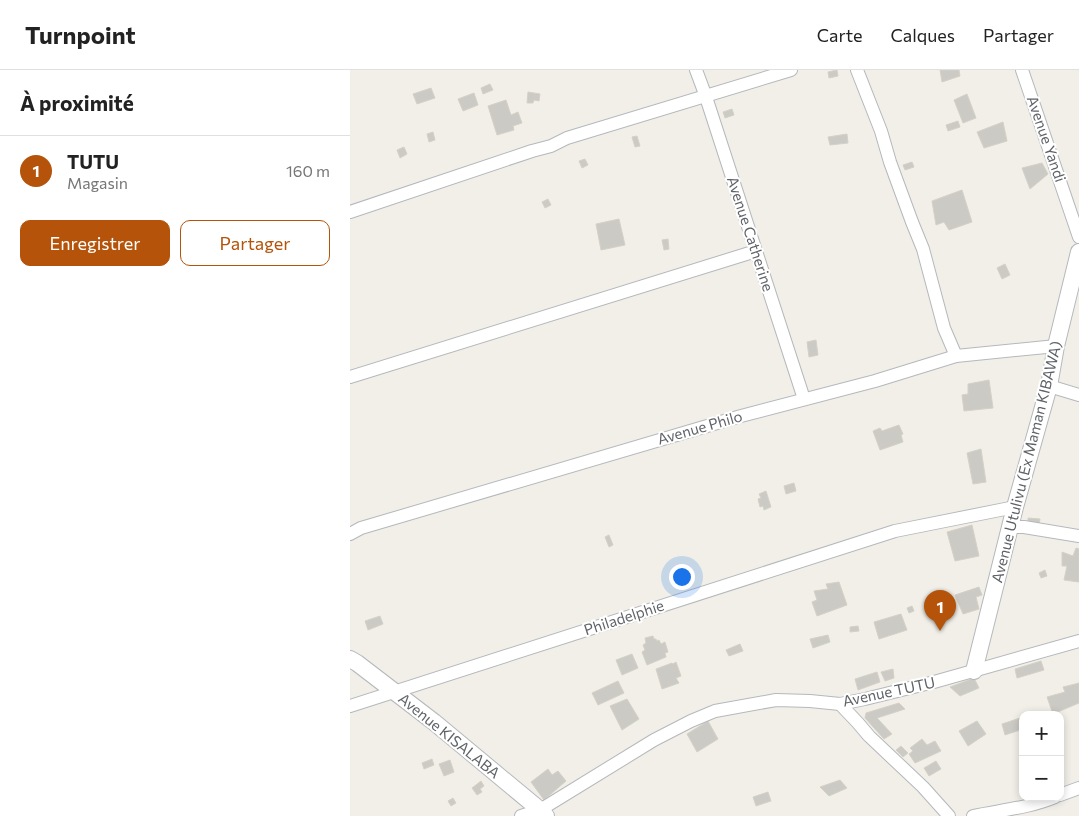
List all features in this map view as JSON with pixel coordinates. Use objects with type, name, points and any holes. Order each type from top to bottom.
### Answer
[{"type":"street","name":"Avenue Catherine","points":[[696,70],[804,399]]},
{"type":"street","points":[[350,212],[551,146],[567,138],[791,70]]},
{"type":"street","points":[[857,70],[923,249],[944,328],[956,356]]},
{"type":"street","name":"Avenue Yandi","points":[[1022,70],[1079,237]]},
{"type":"street","points":[[350,377],[756,251]]},
{"type":"street","name":"Avenue Utulivu (Ex Maman KIBAWA)","points":[[974,671],[1015,507],[1049,386],[1056,346],[1079,252]]},
{"type":"street","name":"Avenue Philo","points":[[350,534],[361,528],[731,418],[875,381],[956,356],[1056,346]]},
{"type":"street","points":[[1049,386],[1079,395]]},
{"type":"street","name":"Philadelphie","points":[[350,706],[895,531],[1015,507]]},
{"type":"street","points":[[1010,527],[1024,527],[1079,536]]},
{"type":"street","name":"Avenue TUTU","points":[[543,813],[654,740],[715,711],[776,700],[840,704],[910,689],[1079,641]]},
{"type":"street","name":"Avenue KISALABA","points":[[350,659],[357,662],[434,722],[543,813]]},
{"type":"street","points":[[840,704],[869,736],[923,787],[949,816]]},
{"type":"street","points":[[1064,794],[1079,788]]},
{"type":"street","points":[[973,816],[1019,808],[1042,801]]},
{"type":"street","points":[[521,816],[543,813]]},
{"type":"building","points":[[837,70],[838,76],[829,78],[828,72]]},
{"type":"building","points":[[940,70],[959,70],[960,76],[942,82]]},
{"type":"building","points":[[490,84],[493,90],[483,94],[481,88]]},
{"type":"building","points":[[431,88],[435,98],[417,104],[413,94]]},
{"type":"building","points":[[528,92],[540,94],[539,101],[534,100],[533,103],[527,103]]},
{"type":"building","points":[[474,93],[478,105],[463,111],[458,99]]},
{"type":"building","points":[[967,94],[976,118],[963,123],[954,100]]},
{"type":"building","points":[[506,100],[511,115],[518,112],[522,123],[513,126],[514,130],[497,135],[488,106]]},
{"type":"building","points":[[732,109],[734,115],[725,118],[723,112]]},
{"type":"building","points":[[958,121],[960,127],[948,131],[946,125]]},
{"type":"building","points":[[1003,122],[1007,141],[984,148],[977,132]]},
{"type":"building","points":[[433,132],[435,140],[429,142],[427,134]]},
{"type":"building","points":[[847,134],[848,143],[830,145],[828,137]]},
{"type":"building","points":[[637,136],[640,146],[635,147],[632,137]]},
{"type":"building","points":[[404,147],[407,154],[400,158],[397,150]]},
{"type":"building","points":[[585,159],[588,165],[582,168],[579,161]]},
{"type":"building","points":[[912,162],[914,167],[905,170],[903,165]]},
{"type":"building","points":[[1042,163],[1048,174],[1030,189],[1022,168]]},
{"type":"building","points":[[962,190],[972,222],[949,230],[944,222],[936,225],[932,201]]},
{"type":"building","points":[[548,199],[551,205],[545,208],[542,202]]},
{"type":"building","points":[[619,219],[625,245],[601,250],[596,224]]},
{"type":"building","points":[[668,239],[669,249],[664,250],[662,240]]},
{"type":"building","points":[[1005,264],[1010,275],[1002,279],[997,268]]},
{"type":"building","points":[[816,340],[818,355],[809,357],[807,342]]},
{"type":"building","points":[[989,380],[993,408],[964,411],[962,395],[968,394],[968,384]]},
{"type":"building","points":[[899,425],[903,434],[901,435],[903,442],[880,450],[873,431],[880,428],[882,431]]},
{"type":"building","points":[[981,449],[986,482],[973,484],[967,453]]},
{"type":"building","points":[[794,483],[796,491],[786,494],[784,486]]},
{"type":"building","points":[[766,491],[771,507],[764,510],[763,506],[760,507],[758,499],[761,498],[759,494]]},
{"type":"building","points":[[1028,518],[1040,519],[1039,525],[1028,524]]},
{"type":"building","points":[[972,525],[979,556],[955,561],[947,532]]},
{"type":"building","points":[[609,535],[613,545],[609,547],[605,537]]},
{"type":"building","points":[[1076,548],[1079,549],[1079,582],[1064,580],[1067,566],[1062,566],[1062,552],[1073,556]]},
{"type":"building","points":[[1045,570],[1047,576],[1041,578],[1039,573]]},
{"type":"building","points":[[839,582],[847,605],[817,616],[812,602],[817,600],[814,591],[828,589],[826,584]]},
{"type":"building","points":[[979,587],[982,595],[976,597],[979,609],[963,614],[955,595]]},
{"type":"building","points":[[912,606],[914,611],[909,613],[907,608]]},
{"type":"building","points":[[901,614],[907,630],[879,639],[874,622]]},
{"type":"building","points":[[380,616],[383,624],[368,630],[365,621]]},
{"type":"building","points":[[858,626],[859,631],[850,632],[850,627]]},
{"type":"building","points":[[828,635],[830,642],[813,648],[810,639]]},
{"type":"building","points":[[653,636],[661,644],[665,642],[668,652],[665,653],[666,657],[647,665],[642,652],[645,650],[643,645],[646,643],[645,638]]},
{"type":"building","points":[[740,644],[743,651],[729,656],[726,650]]},
{"type":"building","points":[[632,654],[638,668],[622,675],[616,660]]},
{"type":"building","points":[[1041,661],[1044,670],[1017,678],[1015,669]]},
{"type":"building","points":[[676,662],[681,676],[676,678],[679,683],[662,689],[656,669]]},
{"type":"building","points":[[893,669],[894,678],[885,681],[881,672]]},
{"type":"building","points":[[877,672],[880,682],[858,690],[855,679]]},
{"type":"building","points":[[974,678],[979,688],[960,696],[950,687]]},
{"type":"building","points":[[618,681],[624,693],[598,705],[592,693]]},
{"type":"building","points":[[1079,683],[1079,703],[1060,711],[1052,711],[1047,697],[1065,692],[1063,687]]},
{"type":"building","points":[[627,699],[639,719],[622,730],[610,706]]},
{"type":"building","points":[[899,703],[905,709],[877,718],[892,734],[884,739],[865,718],[866,713]]},
{"type":"building","points":[[1019,718],[1019,730],[1005,735],[1002,724]]},
{"type":"building","points":[[708,721],[718,739],[697,752],[687,734]]},
{"type":"building","points":[[977,721],[986,734],[968,746],[959,731]]},
{"type":"building","points":[[922,739],[927,745],[935,741],[941,751],[915,763],[909,754],[913,751],[910,748]]},
{"type":"building","points":[[901,746],[908,753],[903,757],[896,750]]},
{"type":"building","points":[[432,759],[434,765],[424,769],[422,763]]},
{"type":"building","points":[[450,760],[454,772],[444,776],[439,764]]},
{"type":"building","points":[[936,761],[941,769],[929,776],[924,768]]},
{"type":"building","points":[[548,769],[552,775],[558,771],[566,781],[544,800],[531,782]]},
{"type":"building","points":[[840,780],[847,788],[829,796],[820,787]]},
{"type":"building","points":[[481,781],[484,786],[480,789],[482,792],[477,795],[472,788]]},
{"type":"building","points":[[768,792],[771,801],[756,806],[753,797]]},
{"type":"building","points":[[453,798],[456,803],[451,806],[448,801]]},
{"type":"place","name":"TUTU","points":[[940,631]]}]
